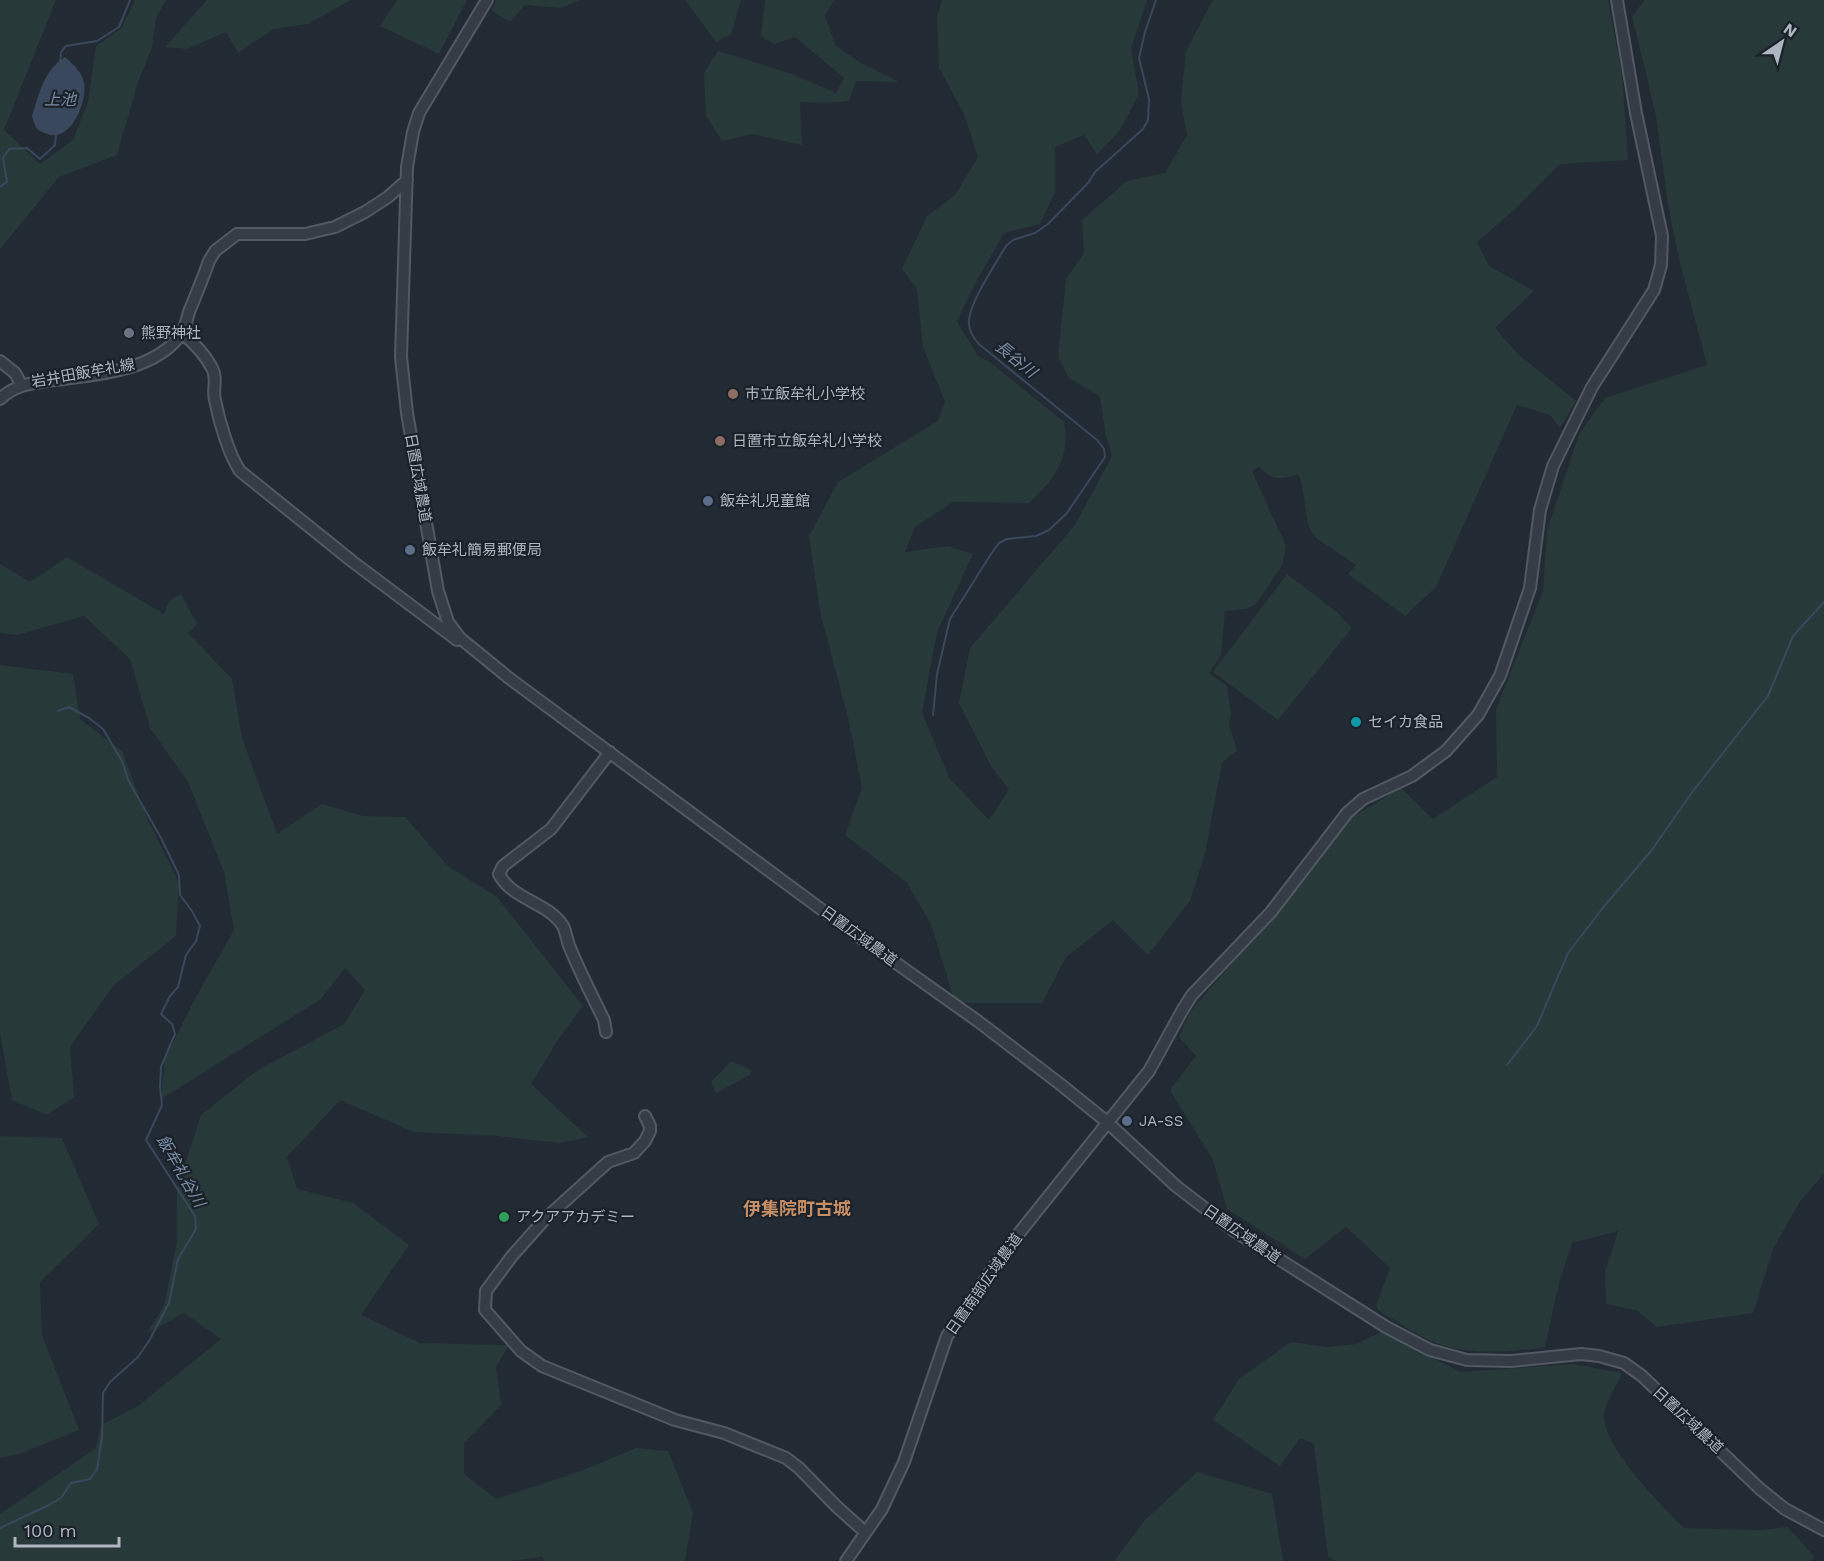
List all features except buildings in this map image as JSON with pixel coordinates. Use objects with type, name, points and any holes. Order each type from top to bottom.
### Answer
[{"type":"street","name":"日置広域農道","points":[[442,624],[402,374],[402,305],[409,151],[419,112],[487,0]]},
{"type":"street","name":"日置南部広域農道","points":[[846,1561],[882,1509],[904,1462],[947,1336],[1004,1252],[1149,1071],[1182,1008],[1271,912],[1347,813],[1363,799],[1412,776],[1446,751],[1478,715],[1500,676],[1530,588],[1540,510],[1553,466],[1592,387],[1650,297],[1661,265],[1662,236],[1636,113],[1617,0]]},
{"type":"street","name":"岩井田飯牟礼線","points":[[0,399],[21,384],[92,375],[137,365],[167,350],[182,333],[209,261],[215,251],[237,234],[305,234],[335,227],[373,207],[407,180]]},
{"type":"street","name":"日置広域農道","points":[[182,333],[198,347],[214,370],[216,384],[214,398],[230,457],[240,471],[362,569],[442,624],[472,650],[837,921],[979,1022],[1107,1122],[1176,1186],[1233,1230],[1414,1343],[1449,1357],[1501,1361],[1581,1354],[1624,1363],[1642,1376],[1760,1489],[1785,1509],[1824,1530]]},
{"type":"street","points":[[0,361],[15,373],[21,384]]},
{"type":"street","points":[[606,1032],[563,926],[551,914],[512,891],[499,874],[503,866],[551,829],[610,752]]},
{"type":"street","points":[[645,1116],[650,1126],[645,1141],[634,1153],[608,1162],[545,1219],[512,1256],[486,1291],[485,1310],[521,1351],[542,1366],[675,1420],[724,1433],[786,1458],[866,1532]]},
{"type":"shaded area","points":[[0,0],[56,0],[4,130],[40,164],[73,140],[88,102],[96,46],[121,29],[135,0],[166,0],[156,18],[152,48],[138,82],[117,155],[59,177],[0,249]]},
{"type":"shaded area","points":[[207,0],[351,0],[308,24],[274,29],[238,53],[226,32],[187,49],[165,47]]},
{"type":"shaded area","points":[[397,0],[467,0],[439,54],[380,26]]},
{"type":"shaded area","points":[[496,0],[580,0],[561,8],[525,5],[510,22],[492,11]]},
{"type":"shaded area","points":[[685,0],[741,0],[731,34],[716,42]]},
{"type":"shaded area","points":[[765,0],[834,0],[825,16],[836,46],[861,63],[899,82],[856,81],[849,101],[800,102],[802,145],[752,134],[722,141],[706,116],[704,73],[718,51],[792,74],[836,93],[844,78],[795,37],[774,44],[761,36]]},
{"type":"shaded area","points":[[942,0],[1147,0],[1131,48],[1139,94],[1120,130],[1097,155],[1084,135],[1055,147],[1055,192],[1040,224],[1004,233],[957,321],[978,356],[990,362],[1064,422],[1066,435],[1063,457],[1053,477],[1029,503],[953,502],[915,527],[905,552],[948,546],[973,554],[937,632],[922,713],[950,779],[989,820],[1009,789],[992,768],[959,703],[970,648],[1075,525],[1112,456],[1106,436],[1100,396],[1069,378],[1058,357],[1066,279],[1084,253],[1082,220],[1127,181],[1165,173],[1187,135],[1181,101],[1186,51],[1213,0],[1608,0],[1622,75],[1628,160],[1560,164],[1514,210],[1477,242],[1489,266],[1534,291],[1495,328],[1519,355],[1576,401],[1560,428],[1550,415],[1517,405],[1436,587],[1405,616],[1348,574],[1356,565],[1316,538],[1308,525],[1298,474],[1277,478],[1259,467],[1252,471],[1286,546],[1282,566],[1255,605],[1245,609],[1225,611],[1221,655],[1209,673],[1227,686],[1231,714],[1229,725],[1237,750],[1222,763],[1205,853],[1190,901],[1148,955],[1113,920],[1066,957],[1042,1003],[955,1003],[931,924],[907,883],[845,835],[862,788],[848,717],[821,616],[809,536],[838,482],[938,421],[945,402],[923,347],[917,289],[902,269],[927,216],[955,195],[978,157],[964,114],[939,68],[937,16]]},
{"type":"shaded area","points":[[1645,0],[1824,0],[1824,1174],[1801,1200],[1773,1249],[1753,1313],[1657,1327],[1636,1310],[1606,1304],[1605,1272],[1618,1231],[1572,1243],[1559,1283],[1545,1347],[1504,1351],[1463,1350],[1429,1340],[1379,1311],[1376,1306],[1390,1268],[1346,1227],[1305,1259],[1227,1209],[1213,1160],[1170,1090],[1196,1056],[1179,1037],[1190,1012],[1308,875],[1346,821],[1401,788],[1433,819],[1497,777],[1496,709],[1543,591],[1547,531],[1579,434],[1605,398],[1707,365],[1679,259],[1668,205],[1656,116],[1632,16]]},
{"type":"shaded area","points":[[67,557],[164,614],[169,601],[181,594],[197,624],[188,633],[232,679],[242,738],[277,834],[322,804],[363,816],[405,817],[448,866],[497,897],[583,1006],[558,1040],[531,1084],[588,1137],[560,1143],[497,1136],[414,1132],[340,1100],[287,1157],[297,1189],[353,1203],[409,1245],[361,1315],[420,1343],[509,1345],[496,1367],[501,1405],[464,1443],[464,1474],[496,1499],[581,1471],[636,1448],[668,1451],[693,1513],[685,1561],[545,1561],[542,1557],[511,1561],[0,1561],[0,1514],[96,1448],[101,1425],[138,1406],[221,1339],[184,1313],[147,1333],[164,1306],[177,1241],[177,1189],[201,1115],[258,1070],[344,1024],[365,990],[345,968],[321,999],[161,1099],[165,1059],[196,997],[234,930],[224,872],[188,782],[150,728],[130,659],[84,616],[17,635],[0,633],[0,564],[30,582]]},
{"type":"shaded area","points":[[1287,574],[1337,612],[1352,628],[1278,720],[1213,672]]},
{"type":"shaded area","points":[[0,665],[73,674],[80,719],[122,751],[147,818],[179,883],[176,936],[113,986],[70,1047],[74,1097],[47,1115],[12,1100],[0,1034]]},
{"type":"shaded area","points":[[731,1061],[752,1070],[750,1075],[716,1093],[711,1082]]},
{"type":"shaded area","points":[[0,1136],[62,1138],[99,1224],[40,1282],[42,1335],[79,1430],[19,1454],[0,1458]]},
{"type":"shaded area","points":[[1381,1332],[1461,1372],[1574,1364],[1622,1373],[1604,1412],[1607,1430],[1623,1460],[1684,1528],[1761,1530],[1788,1527],[1814,1556],[1811,1561],[1336,1561],[1328,1556],[1314,1444],[1300,1438],[1280,1466],[1213,1420],[1239,1379],[1291,1342],[1326,1347],[1357,1344]]},
{"type":"shaded area","points":[[1197,1472],[1272,1494],[1283,1561],[1114,1561],[1145,1520]]},
{"type":"water","name":"上池","points":[[65,57],[81,75],[84,83],[83,101],[80,111],[69,128],[54,135],[37,129],[32,116],[47,76]]},
{"type":"waterway","points":[[60,63],[61,52],[66,46],[97,41],[119,27],[130,0]]},
{"type":"waterway","name":"長谷川","points":[[933,715],[937,674],[950,619],[991,554],[999,543],[1007,539],[1036,536],[1049,530],[1067,513],[1105,457],[1104,449],[1097,440],[975,340],[969,327],[969,320],[974,303],[1006,246],[1013,240],[1035,233],[1048,224],[1088,183],[1095,172],[1143,129],[1148,120],[1149,99],[1139,58],[1156,0]]},
{"type":"waterway","points":[[0,187],[7,182],[3,158],[9,149],[27,148],[40,159],[55,145],[56,135]]},
{"type":"waterway","points":[[1507,1065],[1537,1026],[1568,953],[1651,851],[1693,791],[1768,696],[1793,636],[1824,602]]},
{"type":"waterway","name":"飯牟礼谷川","points":[[0,1528],[61,1498],[71,1483],[90,1479],[97,1469],[102,1437],[103,1393],[110,1382],[138,1357],[149,1341],[169,1303],[178,1259],[196,1229],[195,1216],[146,1140],[162,1105],[161,1067],[175,1034],[172,1024],[161,1014],[170,996],[178,987],[186,955],[196,941],[200,926],[180,895],[179,875],[128,780],[122,761],[103,729],[69,707],[58,711]]},
{"type":"place","name":"熊野神社","points":[[129,333]]},
{"type":"place","name":"市立飯牟礼小学校","points":[[733,394]]},
{"type":"place","name":"日置市立飯牟礼小学校","points":[[720,441]]},
{"type":"place","name":"飯牟礼児童館","points":[[708,501]]},
{"type":"place","name":"飯牟礼簡易郵便局","points":[[410,550]]},
{"type":"place","name":"セイカ食品","points":[[1356,722]]},
{"type":"place","name":"JA-SS","points":[[1127,1121]]},
{"type":"place","name":"アクアアカデミー","points":[[504,1217]]},
{"type":"district","name":"伊集院町古城","points":[[797,1208]]}]
